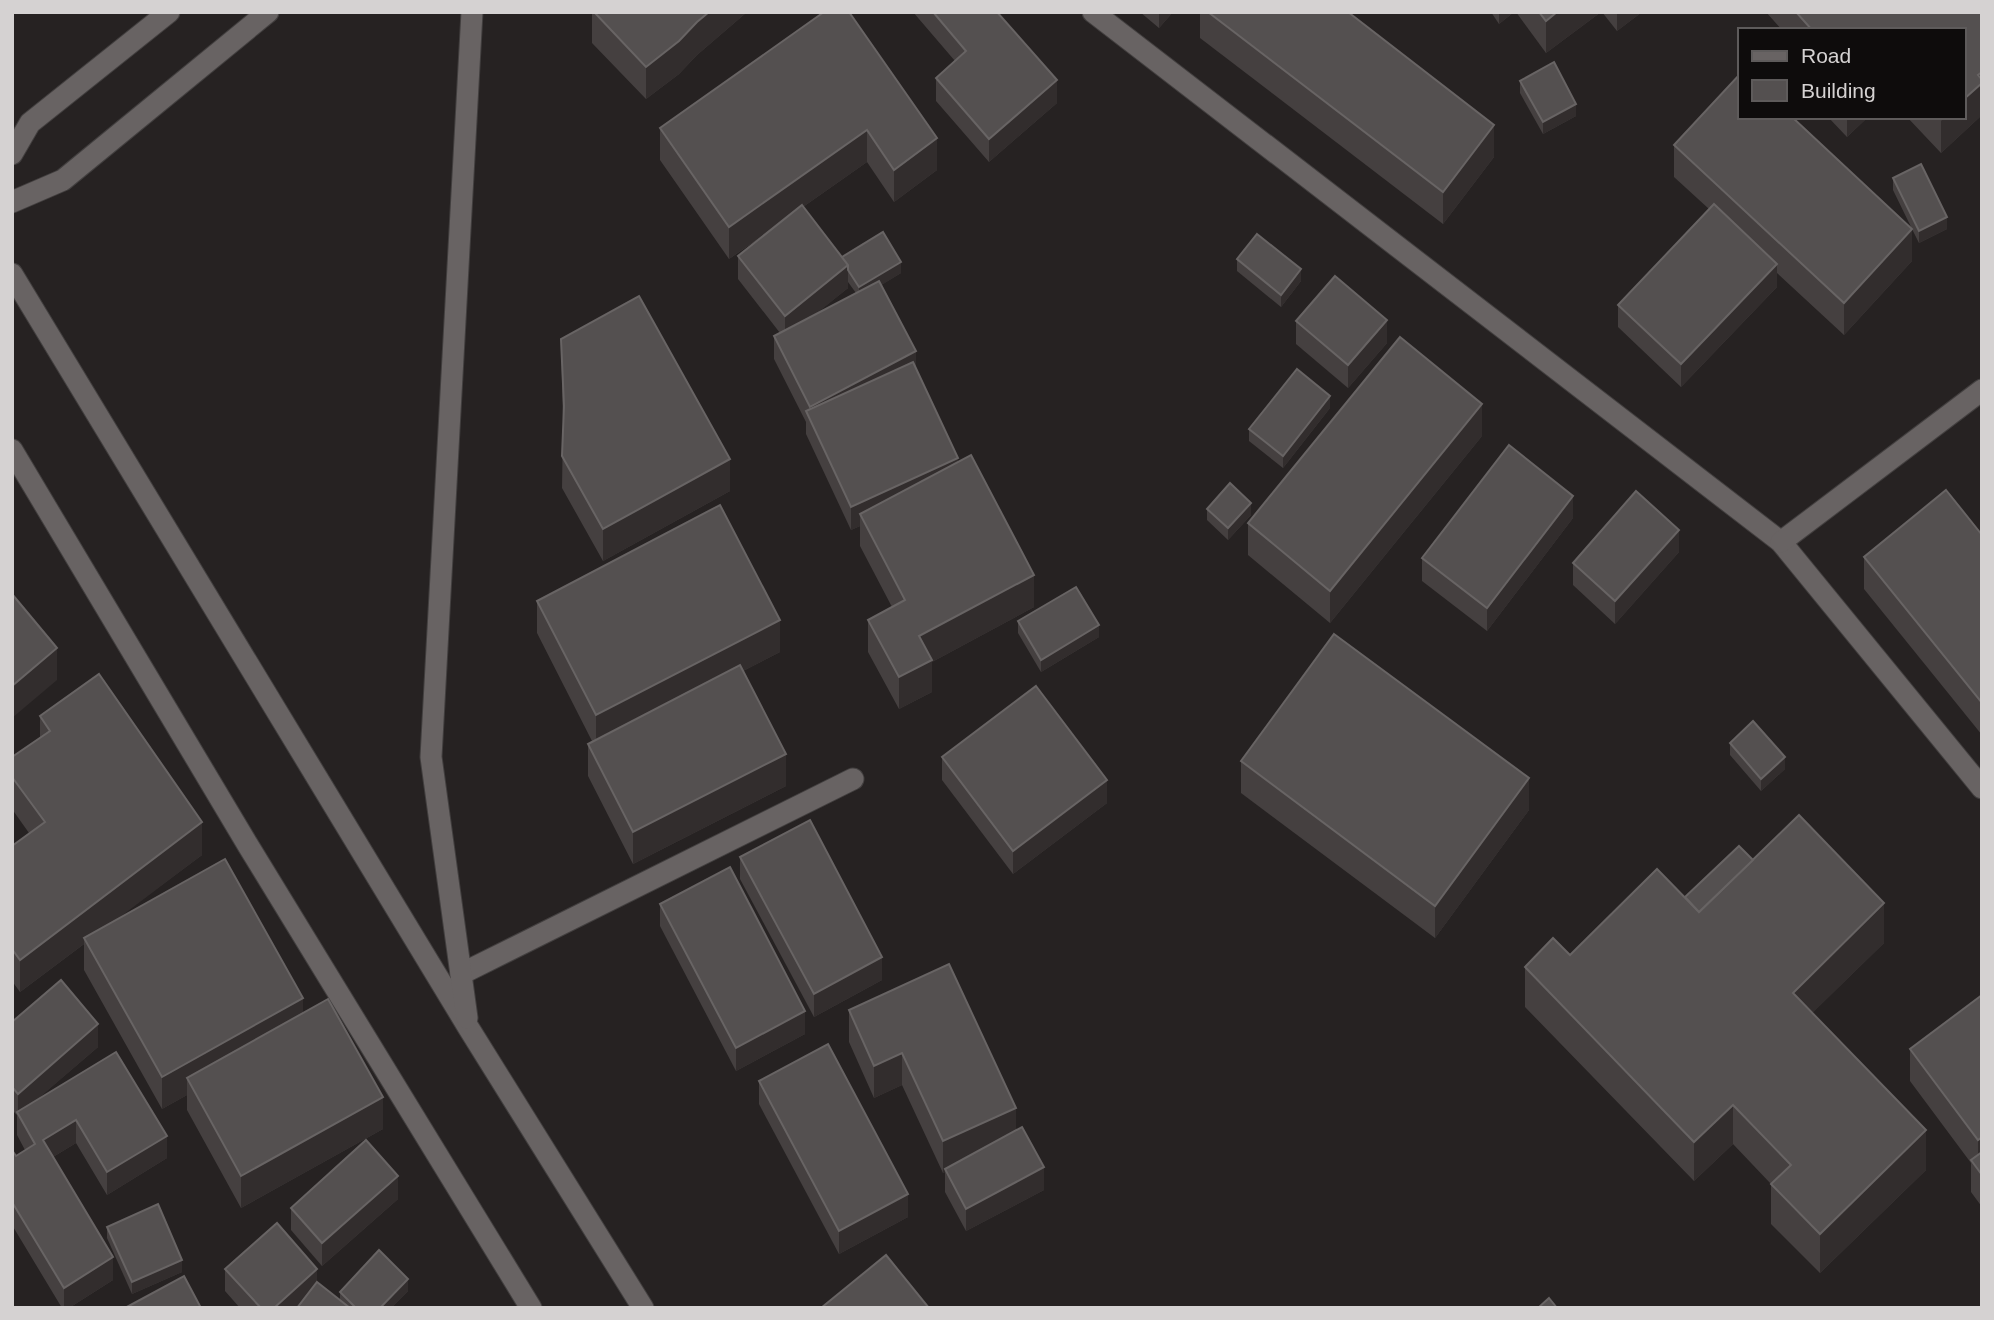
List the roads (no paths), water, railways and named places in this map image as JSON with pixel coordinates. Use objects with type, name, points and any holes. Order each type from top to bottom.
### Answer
[{"type":"main road","points":[[12,155],[30,122],[169,12]]},
{"type":"main road","points":[[12,202],[63,180],[268,12]]},
{"type":"main road","points":[[468,1027],[431,757],[472,12]]},
{"type":"main road","points":[[1093,12],[1781,542],[1982,788]]},
{"type":"main road","points":[[12,274],[468,1027],[643,1308]]},
{"type":"main road","points":[[1781,542],[1982,390]]},
{"type":"main road","points":[[12,450],[249,847],[531,1308]]},
{"type":"main road","points":[[461,974],[853,779]]}]
